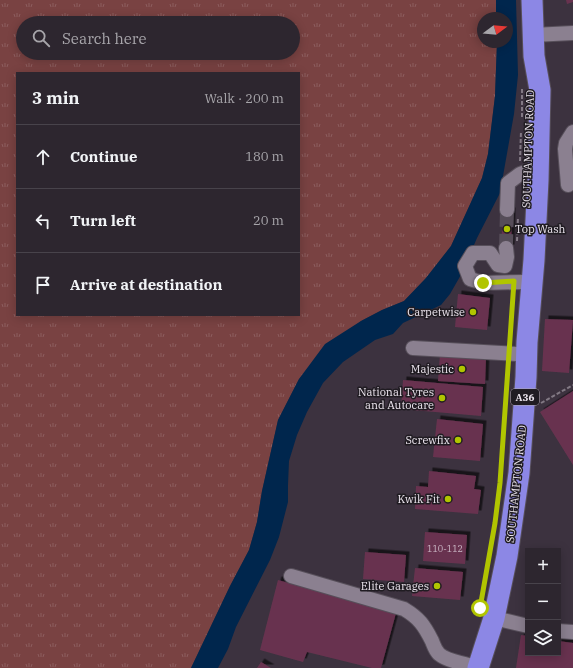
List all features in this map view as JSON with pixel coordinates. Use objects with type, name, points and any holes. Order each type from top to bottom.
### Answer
[{"type":"highway","name":"SOUTHAMPTON ROAD","points":[[471,667],[494,618],[507,556],[519,473],[538,180],[540,90],[534,56],[532,0]]},
{"type":"highway","name":"SOUTHAMPTON ROAD","points":[[471,667],[493,578],[502,528],[508,476],[513,353],[519,282],[524,172],[529,93],[534,56]]},
{"type":"street","points":[[533,35],[573,33]]},
{"type":"street","points":[[568,185],[565,149],[566,143],[573,132]]},
{"type":"street","points":[[513,212],[508,182],[524,172]]},
{"type":"street","points":[[511,246],[505,266],[498,265],[490,254],[474,253],[465,266],[470,279],[483,283],[519,282]]},
{"type":"street","points":[[413,348],[513,353]]},
{"type":"street","points":[[291,576],[404,609],[422,622],[435,649],[440,654],[451,660],[471,667]]},
{"type":"street","points":[[494,618],[525,625]]},
{"type":"street","points":[[561,631],[573,632]]},
{"type":"path","points":[[522,86],[522,124]]},
{"type":"path","points":[[521,131],[524,172]]},
{"type":"path","points":[[511,246],[513,212]]},
{"type":"path","points":[[512,313],[519,282]]},
{"type":"path","points":[[498,494],[513,353]]},
{"type":"path","points":[[537,406],[573,385]]},
{"type":"green space","points":[[0,0],[496,0],[496,12],[477,12],[477,48],[497,48],[495,96],[488,154],[482,178],[451,246],[426,278],[404,301],[361,321],[299,379],[278,420],[262,491],[257,522],[249,550],[191,668],[0,668]]},
{"type":"water","points":[[496,0],[516,0],[518,75],[514,114],[500,193],[477,238],[462,273],[450,294],[441,305],[403,323],[393,334],[375,340],[343,362],[323,383],[307,412],[297,435],[289,461],[288,502],[279,537],[270,560],[236,627],[228,649],[218,668],[191,668],[249,550],[257,522],[262,491],[278,420],[299,379],[325,344],[361,321],[404,301],[426,278],[451,246],[482,178],[488,154],[495,96],[497,48],[513,48],[513,12],[496,12]]},
{"type":"building","points":[[566,0],[573,0],[573,2],[567,4]]},
{"type":"building","name":"Top Wash","points":[[503,210],[512,211],[511,248],[501,248]]},
{"type":"building","name":"Carpetwise","points":[[458,294],[490,298],[487,330],[455,327]]},
{"type":"building","points":[[545,319],[573,320],[569,373],[542,371]]},
{"type":"building","name":"Majestic","points":[[440,354],[486,357],[485,384],[438,381]]},
{"type":"building","name":"National Tyres and Autocare","points":[[403,380],[483,387],[481,416],[401,409]]},
{"type":"building","points":[[573,391],[573,465],[540,412]]},
{"type":"building","name":"Screwfix","points":[[437,419],[483,424],[480,461],[433,457]]},
{"type":"building","name":"Kwik Fit","points":[[429,471],[476,476],[474,489],[481,490],[478,514],[415,509],[416,486],[428,487]]},
{"type":"building","points":[[425,532],[467,535],[465,564],[423,561]]},
{"type":"building","points":[[365,552],[406,555],[404,582],[363,579]]},
{"type":"building","name":"Elite Garages","points":[[415,568],[463,572],[460,600],[412,596]]},
{"type":"building","points":[[278,580],[396,613],[381,668],[372,668],[307,652],[303,662],[260,650]]},
{"type":"building","points":[[521,635],[525,636],[525,656],[561,656],[561,641],[573,643],[573,668],[516,668]]},
{"type":"building","points":[[261,662],[271,668],[257,668]]},
{"type":"tunnel","points":[[506,248],[507,210]]},
{"type":"place","name":"Top Wash","points":[[507,229]]},
{"type":"place","name":"Carpetwise","points":[[473,312]]},
{"type":"place","name":"Majestic","points":[[462,369]]},
{"type":"place","name":"National Tyres and Autocare","points":[[442,398]]},
{"type":"place","name":"Screwfix","points":[[458,440]]},
{"type":"place","name":"Kwik Fit","points":[[448,499]]},
{"type":"place","name":"Elite Garages","points":[[437,586]]},
{"type":"route","points":[[480,608],[495,523],[500,483],[514,281],[483,283]]}]
